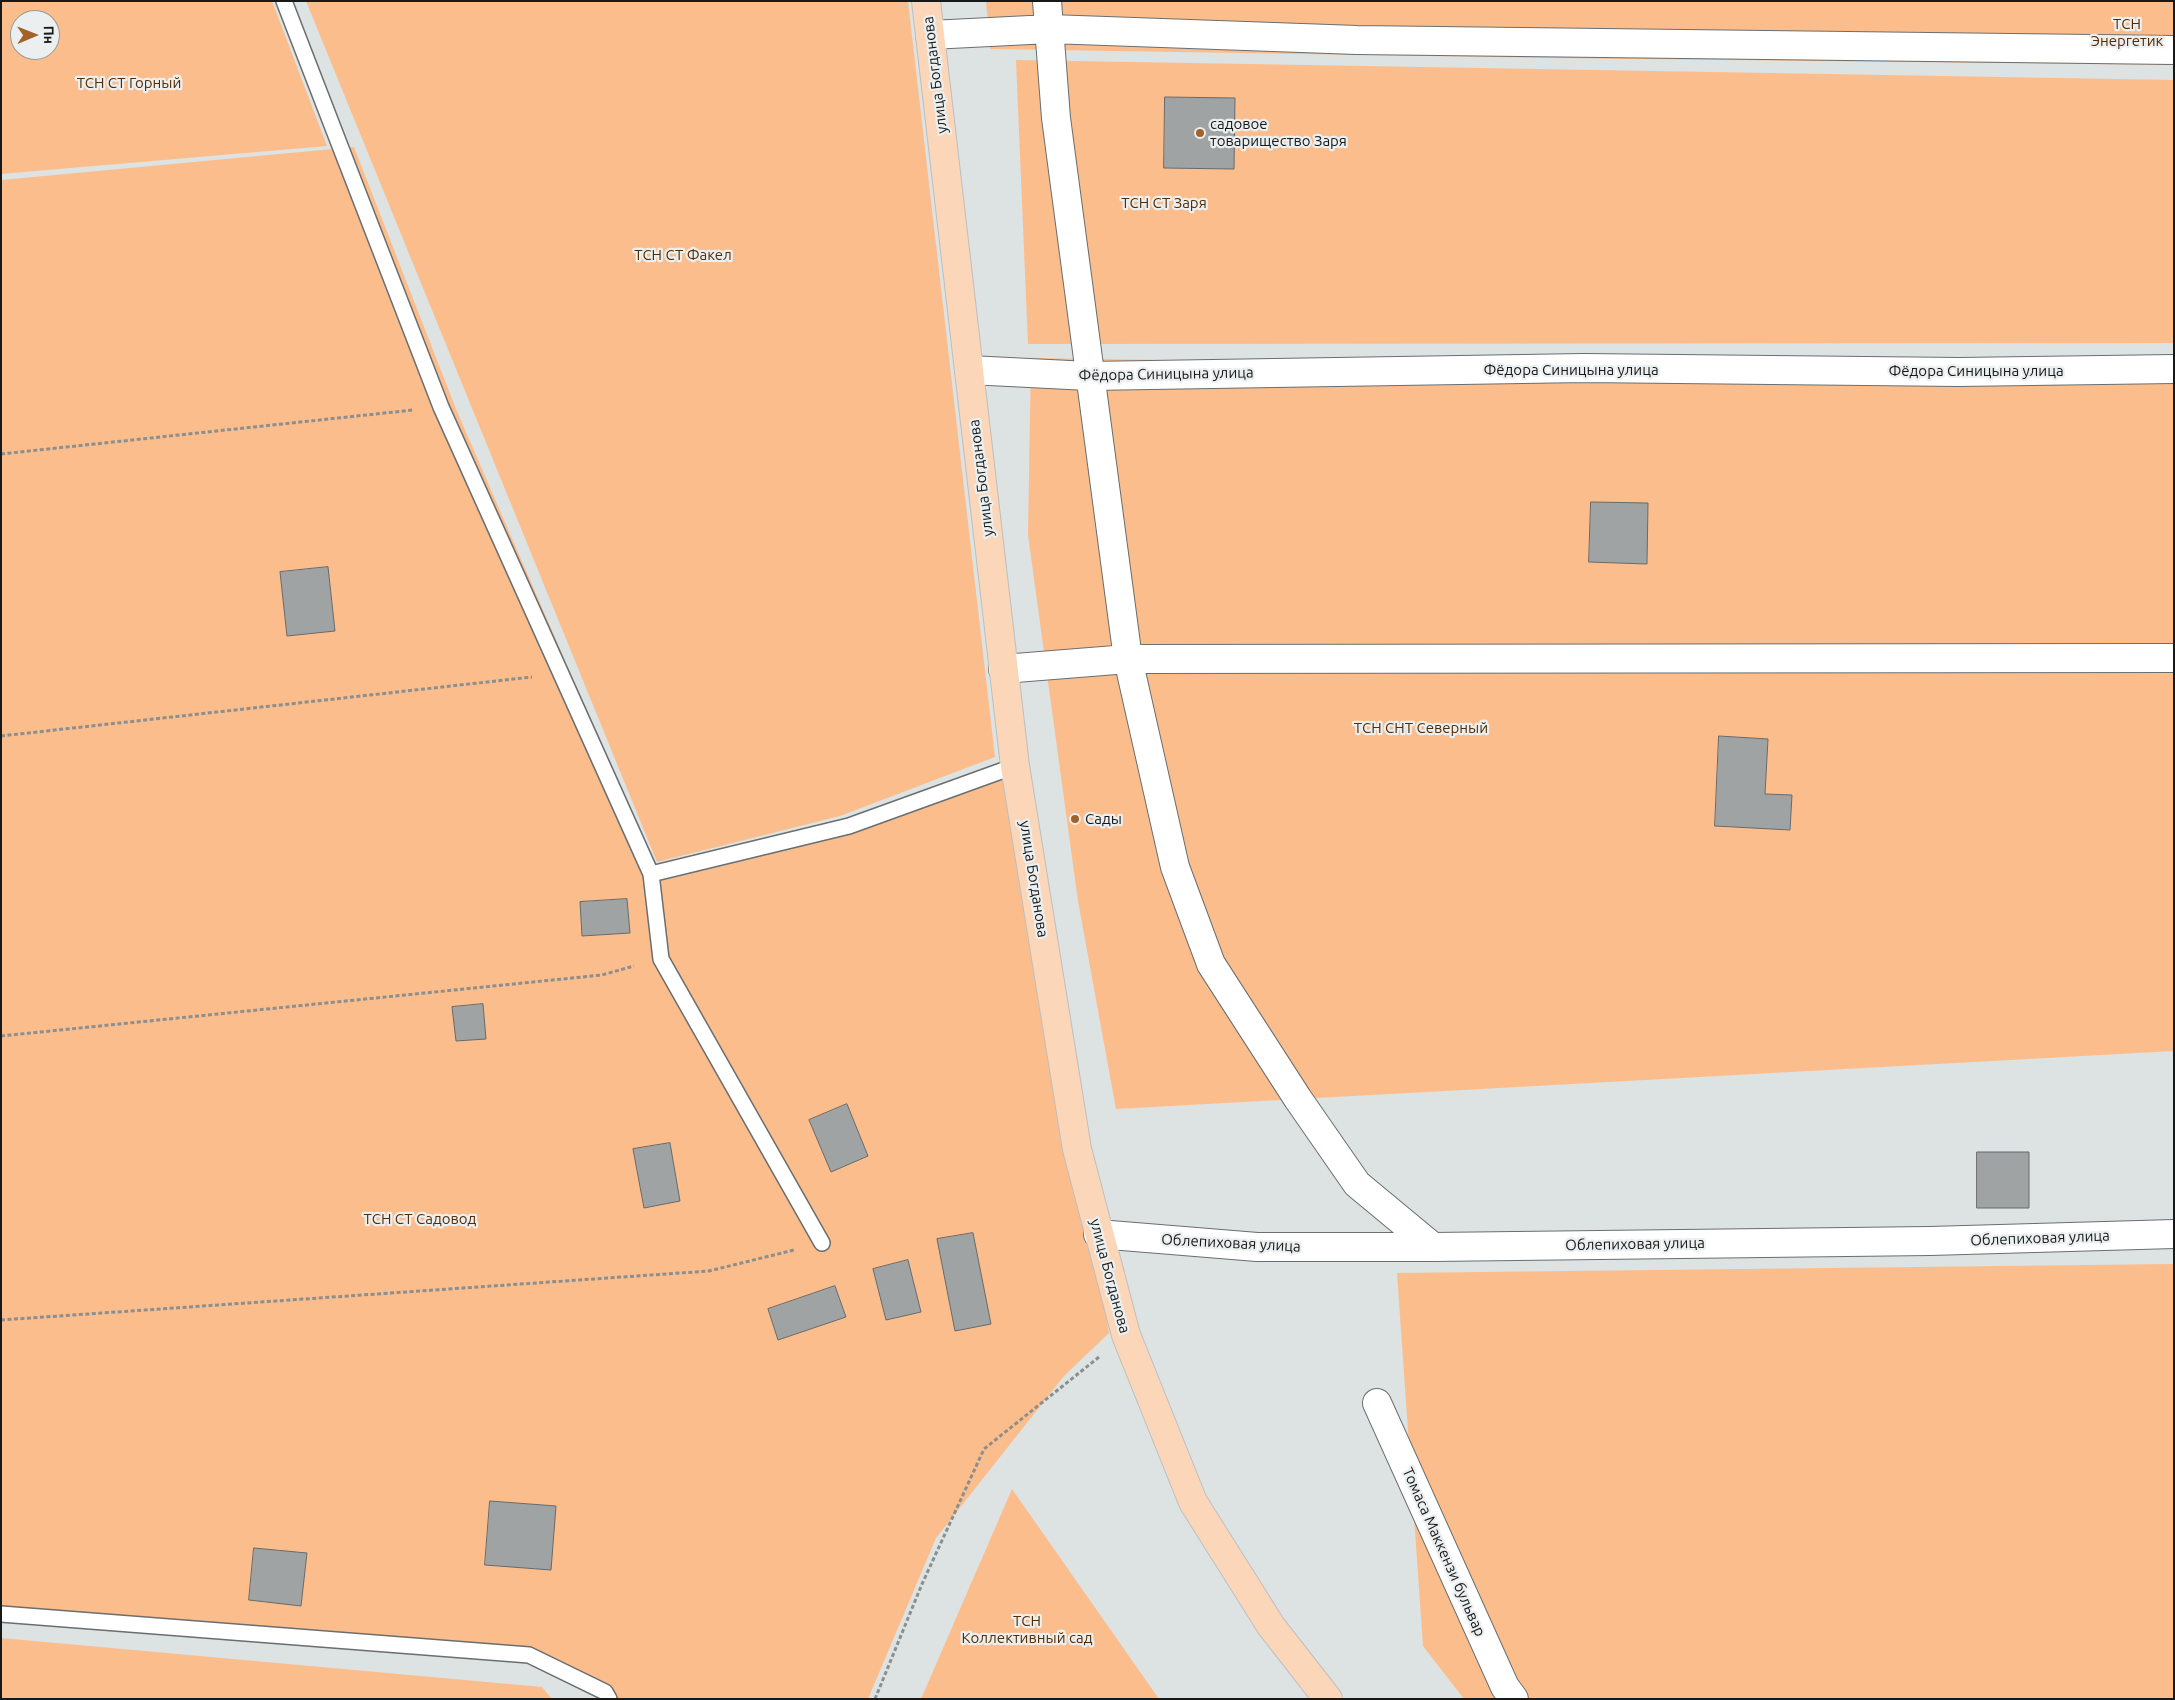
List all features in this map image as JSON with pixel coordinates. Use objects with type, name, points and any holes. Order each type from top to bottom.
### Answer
[{"type":"main road","name":"улица Богданова","points":[[926,1],[1015,766],[1077,1149],[1126,1336],[1193,1502],[1271,1626],[1328,1699]]},
{"type":"street","points":[[1047,1],[1056,118],[1128,659],[1174,867],[1211,964],[1298,1099],[1357,1184],[1434,1247]]},
{"type":"street","points":[[930,35],[1050,29],[1357,40],[2174,50]]},
{"type":"street","name":"Фёдора Синицына улица","points":[[969,370],[1089,376],[1584,368],[1949,372],[2174,370]]},
{"type":"street","points":[[1003,669],[1128,659],[2174,658]]},
{"type":"street","name":"Облепиховая улица","points":[[1098,1234],[1257,1247],[1434,1247],[1930,1241],[2174,1234]]},
{"type":"street","name":"Томаса Маккензи бульвар","points":[[1377,1403],[1505,1687],[1514,1699]]},
{"type":"lane","points":[[284,1],[441,407],[650,874],[661,959],[822,1243]]},
{"type":"lane","points":[[650,874],[850,826],[1015,766]]},
{"type":"lane","points":[[1,1614],[529,1655],[605,1692],[609,1699]]},
{"type":"path","points":[[1,454],[441,407]]},
{"type":"path","points":[[1,736],[561,673]]},
{"type":"path","points":[[1,1036],[602,975],[661,959]]},
{"type":"path","points":[[1,1320],[709,1271],[822,1243]]},
{"type":"path","points":[[875,1699],[922,1584],[984,1449],[1126,1336]]},
{"type":"green space","name":"ТСН СТ Горный","points":[[1,1],[272,1],[327,146],[1,174]]},
{"type":"green space","name":"ТСН СТ Факел","points":[[306,1],[908,1],[995,757],[840,816],[657,862]]},
{"type":"green space","name":"ТСН Энергетик","points":[[986,1],[2174,1],[2174,65],[990,49]]},
{"type":"green space","name":"ТСН СТ Заря","points":[[1016,60],[2174,80],[2174,343],[1028,344]]},
{"type":"green space","name":"ТСН СТ Садовод","points":[[354,147],[456,409],[624,797],[664,880],[851,834],[1005,779],[1109,1333],[1064,1376],[936,1538],[868,1699],[616,1699],[608,1684],[519,1647],[1,1606],[1,180]]},
{"type":"green space","name":"ТСН СНТ Северный","points":[[1031,358],[2174,375],[2174,1051],[1116,1109],[1078,901],[1028,535]]},
{"type":"green space","points":[[2174,1264],[2174,1699],[1464,1699],[1423,1646],[1397,1273]]},
{"type":"green space","name":"ТСН Коллективный сад","points":[[1012,1489],[1159,1699],[921,1699]]},
{"type":"green space","points":[[1,1638],[542,1687],[552,1699],[1,1699]]},
{"type":"building","name":"садовое товарищество Заря","points":[[1165,97],[1235,98],[1234,169],[1164,168]]},
{"type":"building","points":[[1591,502],[1648,503],[1647,564],[1589,562]]},
{"type":"building","points":[[328,567],[335,631],[287,636],[280,572]]},
{"type":"building","points":[[1719,736],[1768,739],[1765,794],[1792,795],[1790,830],[1715,826]]},
{"type":"building","points":[[627,899],[630,933],[582,936],[580,902]]},
{"type":"building","points":[[483,1004],[486,1039],[456,1041],[452,1007]]},
{"type":"building","points":[[847,1104],[868,1156],[831,1172],[809,1120]]},
{"type":"building","points":[[670,1143],[680,1201],[644,1208],[633,1149]]},
{"type":"building","points":[[1977,1152],[2029,1152],[2029,1208],[1977,1208]]},
{"type":"building","points":[[973,1233],[991,1324],[955,1331],[937,1239]]},
{"type":"building","points":[[908,1260],[921,1312],[886,1320],[873,1269]]},
{"type":"building","points":[[835,1286],[846,1317],[778,1340],[768,1309]]},
{"type":"building","points":[[490,1501],[556,1506],[551,1570],[485,1565]]},
{"type":"building","points":[[254,1548],[307,1553],[301,1606],[249,1600]]},
{"type":"place","name":"садовое товарищество Заря","points":[[1200,133]]},
{"type":"place","name":"Сады","points":[[1075,819]]}]
